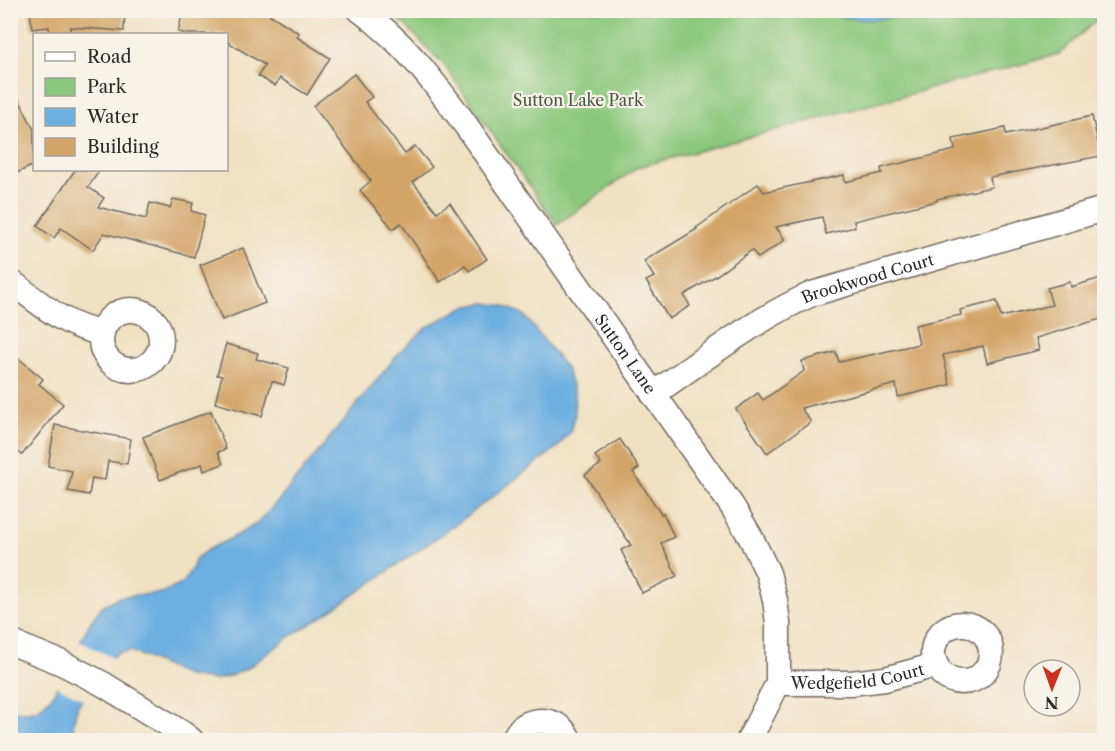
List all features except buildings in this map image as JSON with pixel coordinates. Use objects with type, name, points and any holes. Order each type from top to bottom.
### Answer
[{"type":"street","name":"Sutton Lane","points":[[360,10],[408,52],[465,124],[732,506],[759,552],[768,573],[775,600],[778,623],[778,683],[750,741]]},
{"type":"street","name":"Brookwood Court","points":[[653,394],[748,328],[812,294],[1104,209]]},
{"type":"street","points":[[10,281],[60,318],[102,333]]},
{"type":"street","points":[[10,642],[62,663],[103,684],[182,733],[191,741]]},
{"type":"street","name":"Wedgefield Court","points":[[778,683],[851,683],[885,679],[936,665]]},
{"type":"street","points":[[513,741],[522,728],[536,721],[560,726],[569,741]]},
{"type":"green space","name":"Sutton Lake Park","points":[[1104,10],[1104,13],[1059,54],[638,167],[557,225],[444,65],[388,11]]},
{"type":"water","points":[[826,11],[919,11],[862,20]]},
{"type":"water","points":[[485,303],[504,306],[523,314],[566,368],[574,391],[575,414],[570,432],[558,447],[458,523],[249,667],[233,675],[214,680],[187,676],[131,651],[118,653],[101,664],[77,708],[73,725],[79,740],[11,740],[10,711],[29,712],[39,709],[52,696],[90,623],[102,606],[119,597],[162,593],[182,584],[196,558],[258,523],[398,354],[427,327],[464,307]]},
{"type":"pier","points":[[77,640],[115,659],[103,666],[85,700],[55,685]]}]
